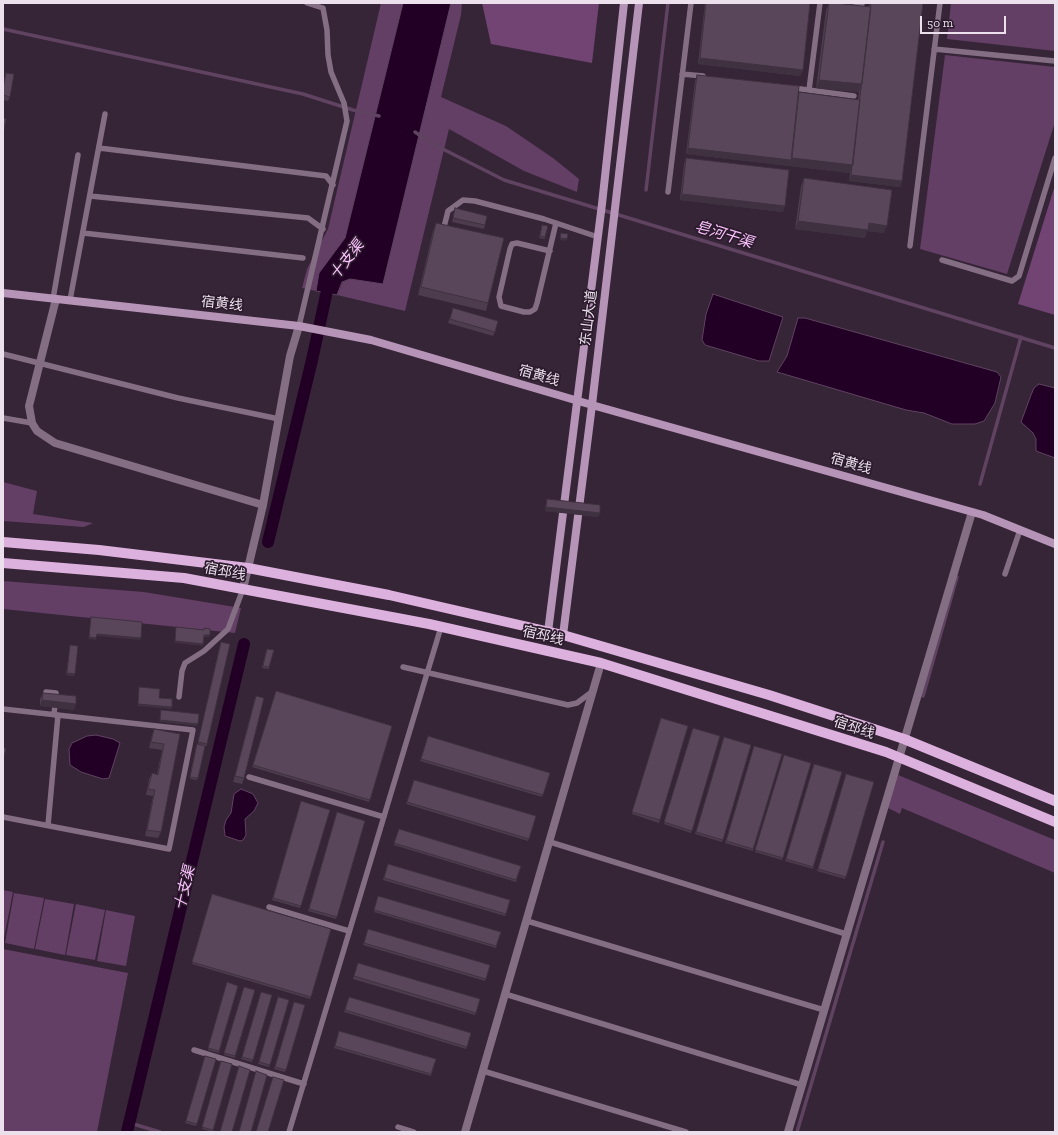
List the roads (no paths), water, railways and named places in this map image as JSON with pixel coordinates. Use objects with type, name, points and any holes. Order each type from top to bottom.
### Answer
[{"type":"main road","name":"东山大道","points":[[548,632],[602,204],[624,3]]},
{"type":"main road","name":"东山大道","points":[[563,635],[592,405],[638,3]]},
{"type":"main road","name":"宿黄线","points":[[3,293],[302,326],[371,340],[578,401],[972,512],[1055,544]]},
{"type":"main road","name":"宿邳线","points":[[3,542],[99,550],[248,568],[389,595],[563,635],[769,695],[904,739],[1055,801]]},
{"type":"main road","name":"宿邳线","points":[[3,563],[184,578],[440,627],[601,663],[899,757],[1055,822]]},
{"type":"street","points":[[54,299],[29,406],[32,423],[37,431],[55,443],[263,504]]},
{"type":"street","points":[[243,589],[263,504],[290,356],[302,326]]},
{"type":"street","points":[[788,1132],[972,512]]},
{"type":"street","points":[[465,1132],[601,663]]},
{"type":"lane","points":[[302,326],[345,132],[346,113],[344,103],[329,63],[327,30],[323,8],[307,3]]},
{"type":"lane","points":[[668,192],[691,3]]},
{"type":"lane","points":[[809,90],[820,3]]},
{"type":"lane","points":[[855,3],[862,4]]},
{"type":"lane","points":[[910,246],[940,3]]},
{"type":"lane","points":[[934,49],[1055,61]]},
{"type":"lane","points":[[682,74],[706,77]]},
{"type":"lane","points":[[785,87],[854,96]]},
{"type":"lane","points":[[70,300],[105,114]]},
{"type":"lane","points":[[99,148],[326,176],[333,186]]},
{"type":"lane","points":[[54,299],[78,155]]},
{"type":"lane","points":[[942,260],[1012,281],[1019,276],[1055,158]]},
{"type":"lane","points":[[90,196],[308,218],[323,228]]},
{"type":"lane","points":[[442,231],[448,211],[463,200],[475,201],[556,223],[598,237]]},
{"type":"lane","points":[[550,251],[517,243],[512,244],[498,297],[501,306],[524,312],[530,312],[535,309],[550,251],[556,223]]},
{"type":"lane","points":[[83,233],[303,258]]},
{"type":"lane","points":[[3,354],[178,398],[279,418]]},
{"type":"lane","points":[[3,418],[32,423]]},
{"type":"lane","points":[[1005,574],[1020,530]]},
{"type":"lane","points":[[179,697],[182,671],[185,664],[204,651],[228,629],[243,589]]},
{"type":"lane","points":[[289,1132],[440,627]]},
{"type":"lane","points":[[403,667],[568,705],[577,703],[594,690]]},
{"type":"lane","points":[[46,692],[56,693],[56,715],[48,826]]},
{"type":"lane","points":[[3,710],[193,730],[169,849],[3,817]]},
{"type":"lane","points":[[249,777],[384,817]]},
{"type":"lane","points":[[550,842],[846,934]]},
{"type":"lane","points":[[269,907],[349,931]]},
{"type":"lane","points":[[527,921],[824,1010]]},
{"type":"lane","points":[[505,994],[802,1085]]},
{"type":"lane","points":[[194,1050],[304,1084]]},
{"type":"lane","points":[[483,1070],[686,1132]]},
{"type":"lane","points":[[398,1127],[414,1132]]},
{"type":"water","points":[[403,3],[451,3],[383,284],[350,279],[342,282],[337,295],[316,291],[319,273],[345,238]]},
{"type":"water","points":[[713,294],[783,317],[769,361],[759,361],[705,345],[702,340],[706,314]]},
{"type":"water","points":[[798,318],[805,318],[997,372],[1001,377],[995,403],[984,421],[975,424],[952,424],[924,413],[906,410],[777,372],[787,356]]},
{"type":"water","points":[[1039,384],[1055,388],[1055,458],[1036,451],[1036,439],[1033,433],[1021,422],[1034,388]]},
{"type":"water","points":[[96,735],[113,739],[120,743],[109,778],[103,779],[81,772],[70,765],[69,749],[72,743],[87,736]]},
{"type":"water","points":[[241,789],[253,794],[258,803],[254,811],[245,819],[246,835],[243,840],[240,841],[225,836],[224,827],[226,820],[231,813],[234,794]]},
{"type":"waterway","points":[[646,190],[668,3]]},
{"type":"waterway","points":[[3,29],[303,94],[353,110],[379,116]]},
{"type":"waterway","name":"皂河干渠","points":[[415,132],[431,143],[504,180],[1055,348]]},
{"type":"waterway","name":"十支渠","points":[[268,542],[312,360],[328,286],[332,280]]},
{"type":"waterway","points":[[980,484],[1021,337]]},
{"type":"waterway","points":[[923,696],[957,577]]},
{"type":"waterway","name":"十支渠","points":[[127,1132],[244,644]]},
{"type":"waterway","points":[[797,1132],[883,842]]},
{"type":"waterway","points":[[130,1123],[160,1132]]}]
